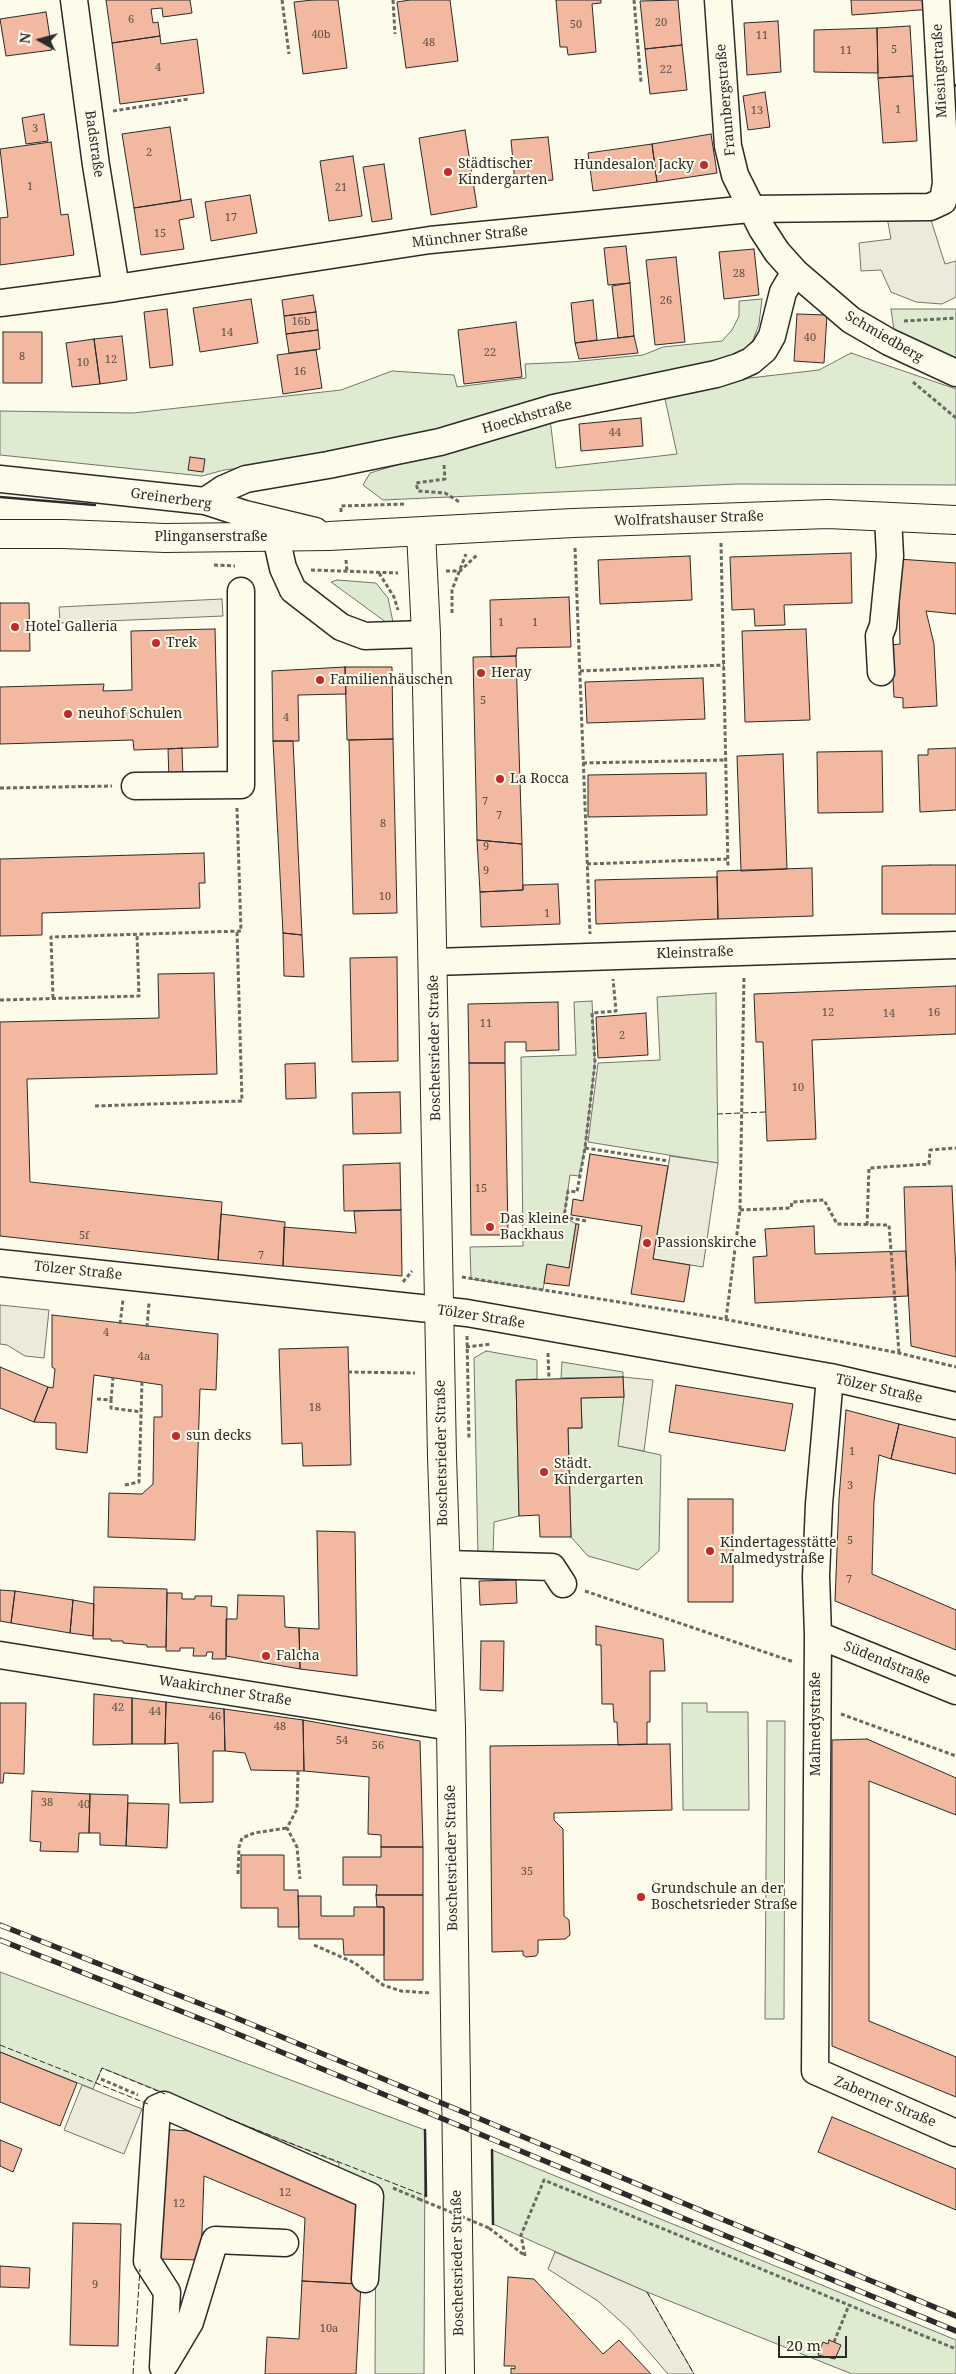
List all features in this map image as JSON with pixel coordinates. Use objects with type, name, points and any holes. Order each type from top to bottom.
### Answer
[{"type":"main road","name":"Wolfratshauser Straße","points":[[421,532],[573,523],[828,514],[956,520]]},
{"type":"main road","name":"Plinganserstraße","points":[[0,534],[63,534],[165,538],[338,536],[421,532]]},
{"type":"main road","name":"Boschetsrieder Straße","points":[[421,532],[414,634],[434,962],[439,1310],[451,1727],[460,2374]]},
{"type":"street","name":"Badstraße","points":[[74,0],[96,165],[116,288]]},
{"type":"street","name":"Fraunbergstraße","points":[[718,0],[728,146],[734,174],[750,209],[777,252],[795,272]]},
{"type":"street","name":"Miesingstraße","points":[[936,0],[946,183],[943,201]]},
{"type":"street","name":"Münchner Straße","points":[[0,303],[116,288],[430,240],[750,209],[930,206],[943,201]]},
{"type":"street","name":"Schmiedberg","points":[[795,272],[851,320],[889,342],[956,373]]},
{"type":"street","name":"Hoeckhstraße","points":[[205,501],[223,489],[246,479],[440,442],[554,408],[716,374],[751,361],[764,350],[772,336],[783,292],[795,272]]},
{"type":"street","name":"Greinerberg","points":[[0,479],[205,501],[245,514],[338,536]]},
{"type":"street","points":[[881,672],[880,636],[883,626],[890,556],[888,517]]},
{"type":"street","points":[[276,537],[283,568],[293,590],[310,606],[341,627],[364,636],[414,634]]},
{"type":"street","points":[[135,786],[241,785],[241,591]]},
{"type":"street","name":"Kleinstraße","points":[[434,962],[956,945]]},
{"type":"street","name":"Tölzer Straße","points":[[0,1263],[439,1310],[830,1377],[956,1406]]},
{"type":"street","name":"Malmedystraße","points":[[815,2071],[816,1669],[818,1635],[816,1576],[819,1504],[830,1377]]},
{"type":"street","points":[[446,1564],[552,1566],[563,1584]]},
{"type":"street","name":"Südendstraße","points":[[818,1635],[956,1691]]},
{"type":"street","name":"Waakirchner Straße","points":[[0,1655],[451,1727]]},
{"type":"street","name":"Zaberner Straße","points":[[815,2071],[956,2133]]},
{"type":"street","points":[[163,2370],[167,2292],[147,2261],[157,2108],[164,2105],[370,2196],[365,2280]]},
{"type":"street","points":[[163,2370],[190,2322],[215,2240],[285,2243]]},
{"type":"path","points":[[282,0],[289,54]]},
{"type":"path","points":[[393,0],[395,34]]},
{"type":"path","points":[[634,0],[641,82]]},
{"type":"path","points":[[123,109],[189,99]]},
{"type":"path","points":[[911,380],[956,418]]},
{"type":"path","points":[[440,442],[445,479],[416,483],[418,491],[445,494],[461,503]]},
{"type":"path","points":[[721,537],[728,867]]},
{"type":"path","points":[[575,543],[587,864],[601,957],[616,1011],[592,1013],[595,1062],[585,1148],[577,1192],[568,1191],[564,1217],[586,1221]]},
{"type":"path","points":[[347,572],[379,573],[414,634]]},
{"type":"path","points":[[580,671],[724,666]]},
{"type":"path","points":[[583,763],[725,760]]},
{"type":"path","points":[[53,998],[51,937],[241,931],[236,785]]},
{"type":"path","points":[[0,788],[135,786]]},
{"type":"path","points":[[587,864],[727,858]]},
{"type":"path","points":[[94,1106],[242,1101],[237,931]]},
{"type":"path","points":[[0,1000],[139,996],[137,934]]},
{"type":"path","points":[[726,1319],[740,1210],[745,951]]},
{"type":"path","points":[[585,1148],[669,1161]]},
{"type":"path","points":[[867,1225],[869,1168],[929,1164],[930,1150],[956,1148]]},
{"type":"path","points":[[740,1210],[791,1208],[792,1202],[824,1200],[837,1224],[889,1225],[898,1353]]},
{"type":"path","points":[[400,1283],[416,1266],[471,1279],[726,1319],[898,1353],[956,1367]]},
{"type":"path","points":[[440,1348],[501,1345]]},
{"type":"path","points":[[539,1351],[556,1354]]},
{"type":"path","points":[[548,1353],[549,1379]]},
{"type":"path","points":[[348,1372],[417,1373]]},
{"type":"path","points":[[113,1378],[111,1408],[141,1412]]},
{"type":"path","points":[[125,1485],[139,1482],[142,1382]]},
{"type":"path","points":[[97,1399],[111,1400]]},
{"type":"path","points":[[563,1584],[816,1669]]},
{"type":"path","points":[[816,1705],[956,1756]]},
{"type":"path","points":[[287,1828],[297,1809],[298,1771]]},
{"type":"path","points":[[238,1874],[239,1847],[242,1838],[254,1833],[287,1828]]},
{"type":"path","points":[[287,1828],[297,1847],[300,1879]]},
{"type":"path","points":[[314,1945],[355,1963],[383,1985],[401,1992],[431,1992]]},
{"type":"path","points":[[101,2079],[164,2105]]},
{"type":"path","points":[[408,2194],[489,2228],[525,2256],[521,2236],[544,2180],[956,2349]]},
{"type":"path","points":[[834,2342],[849,2305]]},
{"type":"green space","points":[[762,299],[759,324],[753,340],[738,355],[432,435],[322,459],[224,470],[202,476],[0,455],[0,411],[133,413],[341,390],[392,371],[454,375],[457,387],[526,378],[525,364],[571,362],[643,355],[663,347],[722,341],[732,330],[739,316],[739,301]]},
{"type":"green space","points":[[891,309],[956,309],[956,360],[895,337]]},
{"type":"green space","points":[[851,353],[956,389],[956,485],[737,484],[383,500],[363,485],[370,473],[550,419],[556,468],[677,454],[665,399],[741,379],[819,370]]},
{"type":"green space","points":[[337,580],[376,583],[388,598],[393,622],[387,623],[331,582]]},
{"type":"green space","points":[[716,993],[718,1163],[588,1142],[598,1063],[660,1060],[657,997]]},
{"type":"green space","points":[[592,1001],[595,1063],[585,1148],[579,1176],[570,1175],[564,1217],[576,1224],[569,1268],[547,1265],[543,1290],[471,1279],[470,1247],[523,1246],[521,1057],[576,1055],[574,1002]]},
{"type":"green space","points":[[486,1351],[537,1360],[537,1379],[516,1380],[519,1516],[494,1522],[493,1557],[478,1556],[474,1358]]},
{"type":"green space","points":[[562,1362],[623,1372],[623,1377],[561,1378]]},
{"type":"green space","points":[[624,1397],[619,1446],[661,1455],[659,1551],[638,1570],[588,1556],[571,1537],[568,1428],[582,1428],[581,1398]]},
{"type":"green space","points":[[682,1703],[707,1703],[707,1712],[748,1712],[749,1810],[683,1810]]},
{"type":"green space","points":[[767,1721],[785,1721],[784,2019],[765,2019]]},
{"type":"green space","points":[[0,1972],[425,2130],[424,2374],[375,2374],[376,2193],[337,2178],[339,2163],[102,2068],[93,2089],[0,2052]]},
{"type":"green space","points":[[492,2150],[956,2340],[956,2374],[852,2374],[647,2292],[493,2224]]},
{"type":"shaded area","points":[[929,214],[945,264],[956,261],[956,297],[942,304],[916,302],[891,292],[881,270],[861,271],[859,243],[891,239],[887,217]]},
{"type":"shaded area","points":[[222,599],[223,616],[60,623],[59,607]]},
{"type":"shaded area","points":[[670,1156],[718,1163],[703,1267],[653,1259]]},
{"type":"shaded area","points":[[0,1305],[49,1310],[44,1358],[25,1356],[7,1345],[0,1344]]},
{"type":"shaded area","points":[[623,1377],[653,1380],[644,1451],[618,1446],[624,1397]]},
{"type":"shaded area","points":[[82,2085],[142,2109],[124,2154],[64,2130]]},
{"type":"shaded area","points":[[555,2252],[647,2292],[694,2374],[668,2374],[629,2329],[598,2301],[548,2269]]},
{"type":"building","points":[[106,0],[190,0],[192,13],[163,17],[162,8],[151,9],[153,23],[158,22],[160,36],[112,43]]},
{"type":"building","points":[[338,0],[347,68],[303,74],[294,2]]},
{"type":"building","points":[[410,0],[450,0],[458,61],[406,68],[397,2]]},
{"type":"building","points":[[556,0],[601,0],[601,3],[592,4],[596,52],[568,55],[567,47],[560,47]]},
{"type":"building","points":[[678,0],[682,45],[645,49],[640,1]]},
{"type":"building","points":[[851,0],[932,0],[933,9],[852,15]]},
{"type":"building","points":[[46,12],[52,50],[6,56],[0,19]]},
{"type":"building","points":[[778,21],[781,72],[747,75],[744,23]]},
{"type":"building","points":[[910,26],[913,76],[878,78],[877,28]]},
{"type":"building","points":[[877,28],[878,73],[814,72],[814,30]]},
{"type":"building","points":[[160,36],[161,44],[197,39],[204,93],[120,104],[112,43]]},
{"type":"building","points":[[682,45],[687,90],[650,94],[645,49]]},
{"type":"building","points":[[913,76],[917,141],[883,143],[878,78]]},
{"type":"building","points":[[765,92],[770,127],[748,130],[743,96]]},
{"type":"building","points":[[44,114],[48,141],[26,144],[22,118]]},
{"type":"building","points":[[170,127],[181,201],[134,208],[122,134]]},
{"type":"building","name":"Städtischer Kindergarten","points":[[465,130],[477,207],[431,215],[419,138]]},
{"type":"building","points":[[711,134],[717,173],[657,182],[652,144]]},
{"type":"building","points":[[548,137],[553,180],[515,183],[511,140]]},
{"type":"building","points":[[51,142],[61,215],[68,214],[74,255],[0,265],[0,218],[8,217],[0,149]]},
{"type":"building","points":[[652,144],[657,182],[593,191],[588,153]]},
{"type":"building","points":[[353,156],[362,216],[329,221],[320,161]]},
{"type":"building","points":[[384,164],[392,219],[372,222],[363,167]]},
{"type":"building","points":[[250,195],[257,233],[211,241],[205,202]]},
{"type":"building","points":[[191,199],[194,217],[179,220],[184,249],[141,255],[134,208]]},
{"type":"building","points":[[626,246],[630,283],[608,285],[604,248]]},
{"type":"building","points":[[754,249],[759,295],[724,299],[719,252]]},
{"type":"building","points":[[676,257],[685,342],[655,345],[646,260]]},
{"type":"building","points":[[630,283],[634,336],[618,338],[612,286]]},
{"type":"building","points":[[313,295],[316,312],[284,316],[282,300]]},
{"type":"building","points":[[251,299],[258,343],[200,352],[193,308]]},
{"type":"building","points":[[593,300],[597,340],[575,343],[571,303]]},
{"type":"building","points":[[167,309],[173,365],[150,368],[144,312]]},
{"type":"building","points":[[316,312],[318,330],[286,334],[284,316]]},
{"type":"building","points":[[797,314],[827,315],[824,363],[794,361]]},
{"type":"building","points":[[516,322],[522,377],[464,384],[458,330]]},
{"type":"building","points":[[318,330],[320,349],[289,353],[286,334]]},
{"type":"building","points":[[3,332],[42,332],[42,383],[3,383]]},
{"type":"building","points":[[122,336],[127,380],[100,384],[94,339]]},
{"type":"building","points":[[634,336],[638,353],[579,359],[575,343]]},
{"type":"building","points":[[94,339],[100,384],[72,387],[66,343]]},
{"type":"building","points":[[316,350],[322,388],[283,394],[277,355]]},
{"type":"building","points":[[641,418],[643,446],[581,451],[579,424]]},
{"type":"building","points":[[190,457],[205,459],[203,472],[188,470]]},
{"type":"building","points":[[851,553],[852,603],[784,605],[785,625],[755,626],[754,609],[732,610],[730,557]]},
{"type":"building","points":[[690,556],[692,600],[600,604],[598,560]]},
{"type":"building","points":[[898,559],[956,563],[956,614],[926,611],[934,644],[937,706],[903,708],[903,698],[894,697],[891,645],[900,644],[899,604],[893,601]]},
{"type":"building","points":[[569,597],[571,647],[517,648],[516,656],[491,657],[490,600]]},
{"type":"building","name":"Hotel Galleria","points":[[0,603],[29,603],[30,651],[0,651]]},
{"type":"building","points":[[215,629],[218,747],[134,750],[133,740],[0,744],[0,687],[104,684],[103,691],[132,690],[131,631]]},
{"type":"building","points":[[806,629],[810,720],[745,722],[742,631]]},
{"type":"building","points":[[516,656],[522,844],[477,840],[473,657]]},
{"type":"building","points":[[345,667],[392,667],[393,739],[347,740]]},
{"type":"building","points":[[345,667],[346,694],[298,695],[299,741],[273,741],[272,671]]},
{"type":"building","points":[[703,678],[705,719],[587,723],[585,682]]},
{"type":"building","points":[[393,739],[397,913],[353,914],[349,740]]},
{"type":"building","points":[[273,741],[293,741],[302,935],[283,933]]},
{"type":"building","points":[[182,748],[183,779],[169,779],[168,749]]},
{"type":"building","points":[[956,748],[956,810],[920,812],[918,755],[928,755],[928,749]]},
{"type":"building","points":[[882,751],[883,812],[818,813],[817,752]]},
{"type":"building","points":[[783,754],[787,869],[741,871],[737,756]]},
{"type":"building","points":[[706,773],[707,815],[588,817],[588,775]]},
{"type":"building","points":[[477,840],[522,844],[523,890],[480,892]]},
{"type":"building","points":[[204,853],[205,883],[199,883],[200,908],[42,913],[42,935],[0,936],[0,859]]},
{"type":"building","points":[[956,865],[956,914],[882,914],[882,866]]},
{"type":"building","points":[[812,868],[813,916],[718,919],[717,871]]},
{"type":"building","points":[[717,877],[718,919],[596,924],[595,880]]},
{"type":"building","points":[[558,884],[560,924],[481,927],[480,892],[523,890],[523,885]]},
{"type":"building","points":[[283,933],[302,935],[304,977],[284,976]]},
{"type":"building","points":[[397,957],[398,1061],[352,1062],[350,958]]},
{"type":"building","points":[[214,973],[217,1074],[27,1079],[30,1182],[222,1202],[218,1260],[0,1236],[0,1022],[159,1018],[158,974]]},
{"type":"building","points":[[956,986],[956,1034],[812,1040],[816,1139],[767,1141],[763,1042],[756,1042],[754,994]]},
{"type":"building","points":[[558,1002],[559,1050],[526,1051],[526,1042],[505,1042],[505,1063],[469,1063],[468,1004]]},
{"type":"building","points":[[646,1013],[648,1055],[598,1058],[596,1017]]},
{"type":"building","points":[[315,1063],[316,1098],[286,1099],[285,1064]]},
{"type":"building","points":[[469,1063],[505,1063],[508,1235],[471,1235]]},
{"type":"building","points":[[400,1092],[401,1133],[353,1134],[352,1093]]},
{"type":"building","name":"Passionskirche","points":[[590,1154],[668,1166],[653,1259],[690,1265],[684,1302],[631,1294],[642,1226],[571,1215],[573,1199],[583,1201]]},
{"type":"building","points":[[400,1163],[401,1210],[344,1211],[343,1165]]},
{"type":"building","points":[[952,1186],[956,1273],[956,1357],[911,1346],[904,1187]]},
{"type":"building","points":[[401,1210],[402,1276],[283,1266],[284,1227],[356,1233],[354,1211]]},
{"type":"building","points":[[221,1214],[285,1222],[283,1266],[218,1260]]},
{"type":"building","points":[[576,1224],[579,1224],[569,1286],[544,1283],[547,1264],[569,1268]]},
{"type":"building","points":[[814,1226],[815,1254],[906,1251],[908,1296],[755,1303],[753,1257],[767,1256],[765,1229]]},
{"type":"building","name":"sun decks","points":[[52,1315],[218,1334],[216,1390],[200,1389],[195,1540],[108,1537],[109,1493],[142,1494],[153,1484],[154,1417],[162,1417],[162,1385],[94,1375],[87,1453],[56,1449],[56,1423],[34,1422],[48,1387],[53,1388],[55,1369],[52,1367]]},
{"type":"building","points":[[348,1347],[351,1465],[303,1466],[302,1443],[282,1444],[279,1349]]},
{"type":"building","points":[[0,1367],[48,1387],[34,1422],[0,1408]]},
{"type":"building","name":"Städt. Kindergarten","points":[[623,1377],[624,1397],[581,1398],[582,1428],[568,1428],[571,1537],[540,1537],[539,1515],[519,1516],[516,1380]]},
{"type":"building","points":[[676,1385],[793,1404],[785,1451],[669,1432]]},
{"type":"building","points":[[846,1410],[899,1424],[891,1459],[879,1455],[874,1501],[872,1574],[956,1610],[956,1650],[835,1601],[839,1499]]},
{"type":"building","points":[[899,1424],[956,1438],[956,1474],[891,1459]]},
{"type":"building","name":"Kindertagesstätte Malmedystraße","points":[[688,1499],[733,1499],[733,1602],[688,1602]]},
{"type":"building","points":[[317,1531],[355,1532],[357,1676],[300,1669],[299,1628],[319,1629]]},
{"type":"building","points":[[516,1580],[517,1603],[480,1605],[479,1581]]},
{"type":"building","points":[[94,1587],[167,1589],[166,1647],[147,1647],[147,1645],[123,1643],[123,1641],[111,1641],[111,1639],[93,1639]]},
{"type":"building","points":[[0,1590],[15,1591],[11,1623],[0,1621]]},
{"type":"building","points":[[15,1591],[73,1600],[70,1633],[11,1623]]},
{"type":"building","points":[[167,1593],[182,1593],[182,1599],[195,1599],[195,1596],[212,1596],[211,1606],[227,1607],[226,1659],[212,1659],[213,1652],[207,1652],[206,1656],[193,1656],[194,1648],[166,1651]]},
{"type":"building","points":[[238,1595],[284,1596],[285,1627],[299,1628],[300,1669],[226,1656],[226,1619],[237,1619]]},
{"type":"building","points":[[73,1600],[94,1604],[93,1636],[70,1633]]},
{"type":"building","points":[[596,1626],[663,1639],[665,1671],[650,1671],[650,1722],[647,1722],[647,1744],[618,1745],[617,1722],[614,1722],[613,1704],[602,1704],[601,1645],[596,1645]]},
{"type":"building","points":[[481,1641],[504,1641],[503,1691],[480,1690]]},
{"type":"building","points":[[94,1694],[132,1698],[132,1744],[93,1745]]},
{"type":"building","points":[[132,1698],[166,1702],[165,1744],[132,1744]]},
{"type":"building","points":[[166,1702],[224,1709],[225,1751],[213,1751],[213,1802],[180,1803],[178,1743],[165,1744]]},
{"type":"building","points":[[0,1703],[26,1703],[24,1774],[4,1773],[3,1783],[0,1783]]},
{"type":"building","points":[[224,1709],[303,1720],[304,1771],[251,1770],[245,1753],[225,1751]]},
{"type":"building","points":[[303,1720],[420,1741],[423,1847],[381,1847],[381,1835],[368,1834],[369,1777],[304,1771]]},
{"type":"building","points":[[867,1739],[956,1778],[956,1815],[869,1781],[869,2021],[956,2057],[956,2097],[832,2046],[832,1740]]},
{"type":"building","points":[[670,1744],[672,1810],[554,1813],[554,1820],[563,1829],[564,1916],[569,1920],[570,1935],[565,1939],[538,1940],[538,1953],[536,1956],[526,1957],[523,1955],[523,1951],[492,1952],[490,1746]]},
{"type":"building","points":[[32,1791],[90,1794],[89,1833],[79,1833],[78,1852],[40,1851],[41,1842],[30,1841]]},
{"type":"building","points":[[90,1794],[128,1795],[126,1846],[100,1845],[100,1833],[89,1833]]},
{"type":"building","points":[[128,1803],[169,1804],[167,1848],[126,1846]]},
{"type":"building","points":[[381,1847],[423,1847],[423,1895],[376,1895],[377,1885],[343,1885],[343,1857],[381,1857]]},
{"type":"building","points":[[241,1855],[284,1855],[284,1890],[298,1890],[299,1927],[278,1927],[278,1908],[241,1908]]},
{"type":"building","points":[[376,1895],[423,1895],[423,1980],[384,1980],[384,1907],[377,1907]]},
{"type":"building","points":[[298,1896],[321,1896],[321,1916],[354,1916],[354,1907],[384,1907],[384,1955],[344,1955],[343,1939],[299,1939]]},
{"type":"building","points":[[0,2052],[77,2083],[60,2126],[0,2102]]},
{"type":"building","points":[[832,2117],[956,2169],[956,2210],[818,2152]]},
{"type":"building","points":[[160,2129],[189,2131],[360,2205],[356,2284],[302,2281],[305,2218],[204,2176],[201,2260],[156,2259]]},
{"type":"building","points":[[0,2140],[22,2149],[13,2172],[0,2166]]},
{"type":"building","points":[[73,2223],[121,2224],[118,2346],[70,2345]]},
{"type":"building","points":[[0,2266],[30,2268],[29,2288],[0,2287]]},
{"type":"building","points":[[508,2277],[534,2279],[603,2354],[619,2340],[651,2374],[511,2374],[511,2368],[515,2369],[515,2366],[504,2366]]},
{"type":"building","points":[[302,2281],[361,2284],[356,2374],[265,2374],[267,2337],[299,2339]]},
{"type":"building","points":[[829,2340],[841,2345],[835,2359],[818,2355],[823,2342],[828,2344]]},
{"type":"railway","points":[[0,1925],[224,2013],[956,2316]]},
{"type":"railway","points":[[0,1940],[211,2023],[956,2331]]},
{"type":"fence","points":[[717,1114],[766,1112]]},
{"type":"fence","points":[[0,2045],[96,2083]]},
{"type":"fence","points":[[148,2104],[96,2083],[102,2068],[165,2094]]},
{"type":"fence","points":[[226,2118],[426,2196]]},
{"type":"fence","points":[[133,2374],[140,2269]]},
{"type":"fence","points":[[647,2292],[694,2374]]},
{"type":"wall","points":[[0,497],[95,505]]},
{"type":"wall","points":[[425,2130],[426,2196]]},
{"type":"wall","points":[[492,2150],[493,2224]]},
{"type":"place","name":"Hundesalon Jacky","points":[[704,165]]},
{"type":"place","name":"Städtischer Kindergarten","points":[[448,172]]},
{"type":"place","name":"Hotel Galleria","points":[[15,627]]},
{"type":"place","name":"Trek","points":[[156,643]]},
{"type":"place","name":"Heray","points":[[481,673]]},
{"type":"place","name":"Familienhäuschen","points":[[320,680]]},
{"type":"place","name":"neuhof Schulen","points":[[68,714]]},
{"type":"place","name":"La Rocca","points":[[500,779]]},
{"type":"place","name":"Das kleine Backhaus","points":[[490,1227]]},
{"type":"place","name":"Passionskirche","points":[[647,1243]]},
{"type":"place","name":"sun decks","points":[[176,1436]]},
{"type":"place","name":"Städt. Kindergarten","points":[[544,1472]]},
{"type":"place","name":"Kindertagesstätte Malmedystraße","points":[[710,1551]]},
{"type":"place","name":"Falcha","points":[[266,1656]]},
{"type":"place","name":"Grundschule an der Boschetsrieder Straße","points":[[641,1897]]}]
